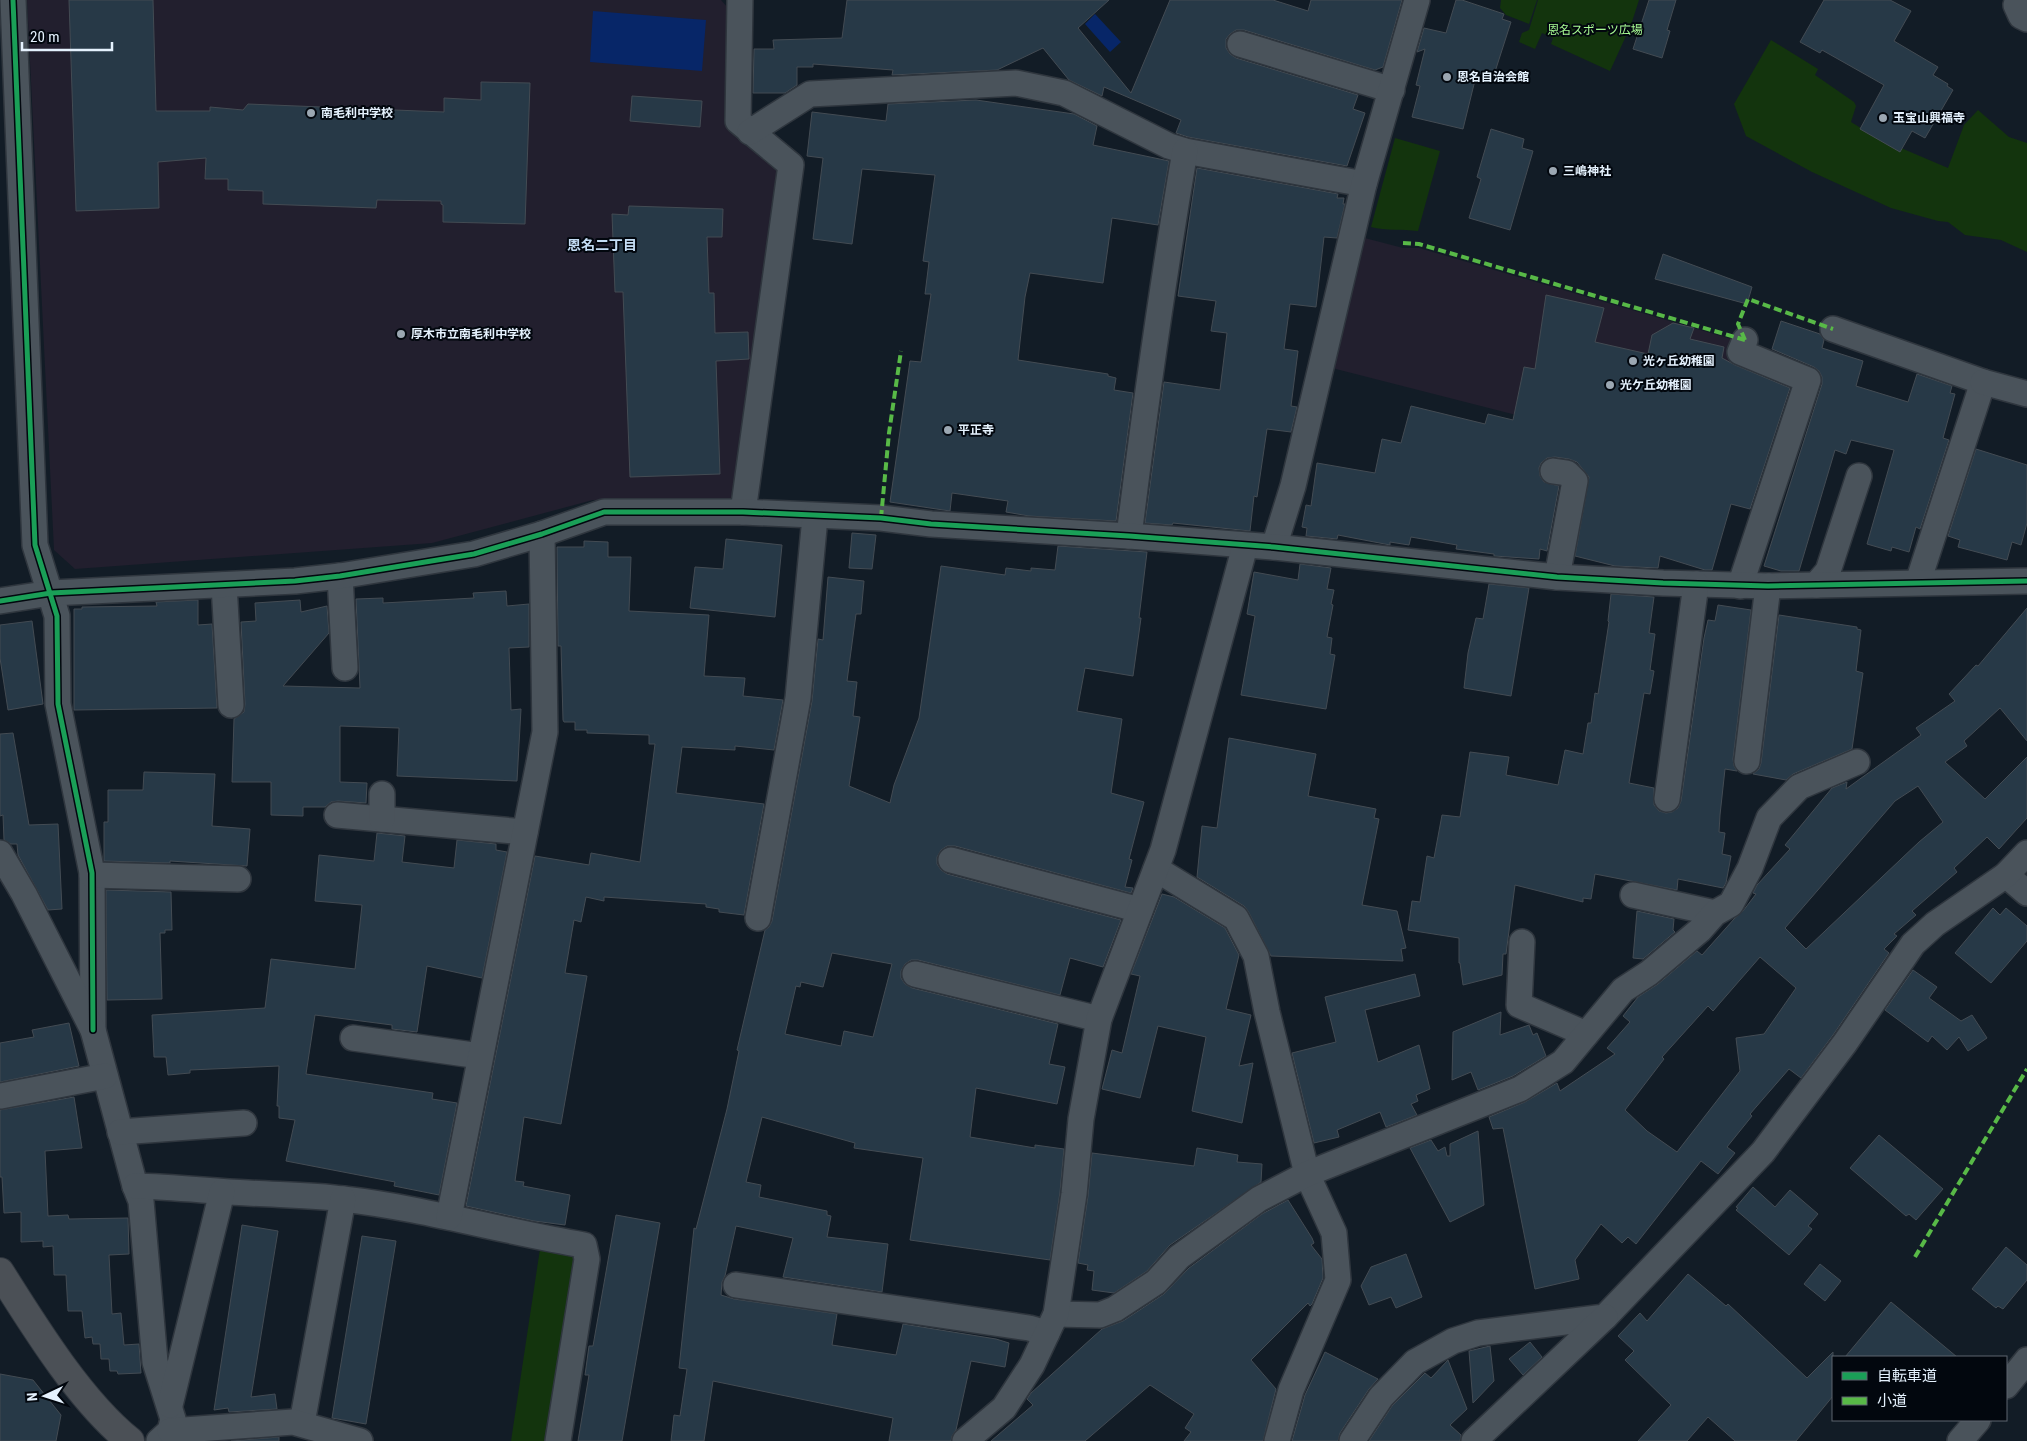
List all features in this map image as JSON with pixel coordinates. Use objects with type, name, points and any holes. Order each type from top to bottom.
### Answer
[{"type":"street","points":[[14,0],[35,545],[52,593],[57,616],[58,704],[92,875],[92,1030]]},
{"type":"street","points":[[740,0],[738,121],[791,165],[743,512]]},
{"type":"street","points":[[1274,547],[1293,486],[1364,184],[1417,0]]},
{"type":"street","points":[[2018,0],[2016,5],[2021,16],[2027,19]]},
{"type":"street","points":[[1240,44],[1392,90]]},
{"type":"street","points":[[750,132],[810,94],[1016,83],[1064,93],[1169,146],[1185,151],[1364,184]]},
{"type":"street","points":[[1129,536],[1151,363],[1185,151]]},
{"type":"street","points":[[1833,329],[1983,382],[2027,394]]},
{"type":"street","points":[[1740,586],[1808,380],[1740,352],[1745,340]]},
{"type":"street","points":[[1918,582],[1983,382]]},
{"type":"street","points":[[1553,471],[1567,473],[1575,481],[1557,577]]},
{"type":"street","points":[[1816,585],[1828,571],[1859,476]]},
{"type":"street","points":[[0,601],[52,593],[295,581],[340,576],[474,554],[542,534],[604,512],[743,512],[881,518],[931,524],[1274,547],[1557,577],[1696,584],[1768,586],[2027,581]]},
{"type":"street","points":[[758,918],[798,698],[815,516]]},
{"type":"street","points":[[449,1217],[545,732],[542,534]]},
{"type":"street","points":[[964,1441],[1004,1408],[1032,1365],[1052,1323],[1074,1194],[1081,1119],[1099,1019],[1166,841],[1245,546]]},
{"type":"street","points":[[340,576],[344,668]]},
{"type":"street","points":[[1667,799],[1662,768],[1696,584]]},
{"type":"street","points":[[224,585],[231,705]]},
{"type":"street","points":[[1747,761],[1741,724],[1768,586]]},
{"type":"street","points":[[736,1285],[1029,1328],[1100,1315],[1115,1309],[1156,1282],[1179,1257],[1259,1199],[1307,1174],[1520,1089],[1537,1086],[1563,1062],[1623,990],[1649,973],[1700,930],[1715,913],[1731,904],[1750,868],[1769,818],[1799,787],[1857,762]]},
{"type":"street","points":[[382,794],[382,819]]},
{"type":"street","points":[[337,815],[525,832]]},
{"type":"street","points":[[1474,1441],[1605,1317],[1763,1152],[1844,1043],[1913,944],[1935,924],[2006,875],[2027,852]]},
{"type":"street","points":[[0,853],[24,894],[92,1030],[135,1186],[141,1201],[155,1362],[173,1419],[164,1436]]},
{"type":"street","points":[[951,860],[1140,910]]},
{"type":"street","points":[[1156,869],[1236,918],[1256,956],[1267,1012],[1307,1174],[1334,1233],[1338,1280],[1291,1390],[1277,1441]]},
{"type":"street","points":[[92,875],[238,880]]},
{"type":"street","points":[[2006,875],[2027,892]]},
{"type":"street","points":[[1633,895],[1715,913]]},
{"type":"street","points":[[1522,942],[1518,1006],[1586,1034]]},
{"type":"street","points":[[915,974],[1099,1019]]},
{"type":"street","points":[[354,1038],[480,1056]]},
{"type":"street","points":[[1,1096],[105,1076]]},
{"type":"street","points":[[120,1132],[244,1123]]},
{"type":"street","points":[[135,1186],[343,1198],[449,1217],[545,1239],[584,1245],[587,1259],[558,1441]]},
{"type":"street","points":[[170,1405],[222,1192]]},
{"type":"street","points":[[302,1423],[343,1198]]},
{"type":"street","points":[[0,1272],[60,1362],[98,1409],[130,1441]]},
{"type":"street","points":[[1352,1441],[1381,1398],[1415,1362],[1452,1340],[1478,1333],[1605,1317]]},
{"type":"street","points":[[2007,1385],[2027,1360]]},
{"type":"street","points":[[1960,1441],[1977,1421]]},
{"type":"street","points":[[164,1436],[293,1422],[360,1441]]},
{"type":"shaded area","name":"厚木市立南毛利中学校","points":[[27,0],[721,0],[728,8],[730,122],[781,168],[737,501],[593,500],[432,543],[75,569],[54,550]]},
{"type":"shaded area","points":[[1361,237],[1403,248],[1419,248],[1738,341],[1700,462],[1332,368]]},
{"type":"green space","points":[[1501,0],[1537,0],[1529,24],[1506,15],[1500,8]]},
{"type":"green space","name":"恩名スポーツ広場","points":[[1538,0],[1639,0],[1631,25],[1610,71],[1551,44],[1553,38],[1542,33],[1535,49],[1519,42],[1522,33],[1529,30]]},
{"type":"green space","points":[[1771,40],[1818,69],[1815,75],[1854,102],[1856,106],[1851,122],[1898,151],[1901,148],[1948,168],[1964,125],[1978,110],[2009,137],[2027,143],[2027,252],[2001,240],[1965,235],[1948,222],[1891,208],[1812,172],[1746,136],[1734,104]]},
{"type":"green space","points":[[1395,138],[1440,151],[1418,231],[1371,227]]},
{"type":"green space","points":[[540,1249],[580,1255],[553,1441],[511,1441]]},
{"type":"water","points":[[593,11],[706,20],[702,71],[590,62]]},
{"type":"water","points":[[1095,14],[1121,42],[1110,52],[1085,24]]},
{"type":"building","name":"南毛利中学校","points":[[69,0],[153,0],[156,111],[210,111],[210,107],[243,110],[248,104],[444,112],[444,98],[481,100],[481,82],[530,83],[525,224],[443,222],[443,205],[441,201],[377,200],[376,208],[263,204],[263,191],[228,190],[228,179],[205,179],[206,158],[158,162],[159,208],[76,211]]},
{"type":"building","points":[[847,0],[1109,0],[1078,28],[1131,93],[1170,0],[1273,0],[1308,11],[1311,0],[1402,0],[1383,67],[1375,70],[1244,30],[1236,30],[1226,39],[1226,48],[1236,58],[1358,95],[1353,109],[1365,113],[1347,166],[1188,137],[1176,133],[1181,120],[1104,87],[1102,96],[1069,80],[1043,48],[997,70],[892,75],[893,70],[813,64],[813,67],[797,67],[797,85],[785,93],[753,93],[754,49],[774,49],[773,40],[842,38]]},
{"type":"building","name":"恩名自治会館","points":[[1456,0],[1462,0],[1504,14],[1502,19],[1511,22],[1493,78],[1477,72],[1463,129],[1412,117],[1420,86],[1416,85],[1425,49],[1417,52],[1424,28],[1446,33]]},
{"type":"building","points":[[1649,0],[1676,0],[1667,30],[1670,31],[1662,58],[1633,49]]},
{"type":"building","points":[[1824,0],[1890,0],[1911,11],[1894,41],[1938,67],[1933,75],[1948,84],[1947,86],[1953,90],[1925,138],[1912,131],[1900,152],[1860,129],[1884,85],[1822,50],[1820,53],[1800,42]]},
{"type":"building","points":[[632,96],[702,101],[700,127],[630,121]]},
{"type":"building","points":[[976,100],[1074,114],[1097,126],[1093,145],[1169,161],[1158,225],[1112,218],[1103,283],[1030,273],[1025,297],[1018,360],[1108,374],[1108,376],[1116,378],[1114,390],[1133,393],[1116,521],[1029,516],[1006,512],[1008,501],[952,493],[950,511],[890,502],[910,361],[921,362],[931,294],[925,294],[929,262],[923,261],[935,175],[862,169],[852,244],[813,239],[823,158],[807,156],[812,112],[886,121],[888,104]]},
{"type":"building","points":[[1491,129],[1524,139],[1522,148],[1533,151],[1510,230],[1469,218],[1481,179],[1477,177]]},
{"type":"building","points":[[1197,168],[1338,194],[1337,198],[1344,198],[1343,204],[1345,204],[1337,238],[1324,237],[1316,307],[1290,304],[1284,349],[1298,351],[1291,406],[1297,407],[1291,432],[1267,429],[1257,497],[1254,496],[1250,531],[1173,523],[1172,525],[1145,523],[1164,382],[1220,390],[1227,333],[1211,331],[1216,301],[1178,296]]},
{"type":"building","points":[[629,206],[723,209],[722,237],[707,237],[709,293],[714,293],[715,333],[748,332],[749,359],[716,361],[720,474],[630,477],[623,292],[615,292],[612,214],[628,215]]},
{"type":"building","points":[[1663,254],[1752,287],[1747,304],[1655,279]]},
{"type":"building","points":[[1546,295],[1604,308],[1595,342],[1648,354],[1652,335],[1673,323],[1694,328],[1690,339],[1724,347],[1722,358],[1790,388],[1750,509],[1731,504],[1712,570],[1705,570],[1660,556],[1658,568],[1615,566],[1575,556],[1589,477],[1577,462],[1555,457],[1547,458],[1541,463],[1539,468],[1540,476],[1544,482],[1559,486],[1547,551],[1540,549],[1539,559],[1494,556],[1494,554],[1456,549],[1457,545],[1411,537],[1409,545],[1390,542],[1390,545],[1338,535],[1337,539],[1306,536],[1307,528],[1302,527],[1306,505],[1311,506],[1317,463],[1375,473],[1382,439],[1401,443],[1411,406],[1485,424],[1488,414],[1513,420],[1524,367],[1535,369]]},
{"type":"building","points":[[1781,321],[1820,334],[1824,340],[1822,348],[1863,361],[1856,386],[1908,402],[1917,374],[1952,386],[1950,393],[1955,394],[1943,438],[1949,440],[1920,529],[1916,527],[1909,552],[1892,547],[1891,551],[1867,544],[1894,450],[1851,440],[1846,454],[1835,450],[1799,571],[1781,571],[1764,566],[1822,384],[1822,377],[1814,367],[1772,349]]},
{"type":"building","points":[[1976,449],[2027,465],[2027,523],[2021,545],[2012,542],[2007,560],[1958,547],[1960,540],[1948,536]]},
{"type":"building","points":[[852,533],[876,535],[872,569],[849,568]]},
{"type":"building","points":[[726,539],[782,545],[775,617],[690,608],[695,567],[723,569]]},
{"type":"building","points":[[584,541],[608,542],[608,557],[631,557],[629,611],[709,615],[704,676],[745,678],[743,696],[783,700],[774,750],[735,746],[735,750],[682,747],[676,793],[764,804],[744,915],[719,912],[719,909],[706,907],[706,904],[604,897],[604,901],[586,897],[581,922],[574,920],[565,973],[587,976],[561,1124],[524,1117],[515,1181],[524,1182],[523,1186],[570,1195],[565,1225],[534,1221],[466,1206],[535,856],[589,865],[591,853],[640,862],[655,744],[649,744],[649,735],[587,733],[587,730],[575,730],[575,722],[564,722],[563,720],[561,646],[558,646],[557,547],[584,547]]},
{"type":"building","points":[[1058,546],[1147,552],[1133,676],[1085,668],[1077,711],[1122,719],[1111,793],[1144,802],[1129,859],[1132,860],[1125,887],[1133,888],[1131,893],[955,846],[947,846],[941,850],[937,857],[937,864],[947,874],[1121,920],[1103,967],[1070,958],[1060,995],[918,960],[911,960],[905,964],[901,971],[901,978],[905,984],[912,988],[1058,1024],[1049,1064],[1065,1067],[1057,1104],[976,1088],[970,1137],[1035,1148],[1035,1145],[1064,1149],[1050,1260],[910,1240],[923,1158],[854,1148],[855,1143],[762,1117],[746,1182],[761,1185],[759,1197],[827,1211],[827,1215],[831,1216],[827,1237],[888,1244],[882,1292],[783,1277],[793,1238],[736,1226],[722,1282],[721,1295],[734,1299],[837,1314],[832,1345],[896,1355],[903,1324],[996,1339],[1009,1343],[1005,1367],[971,1361],[956,1430],[951,1441],[889,1441],[893,1418],[713,1381],[704,1441],[671,1441],[674,1415],[680,1416],[687,1369],[679,1368],[694,1228],[696,1229],[727,1109],[739,1051],[737,1050],[765,930],[772,921],[812,701],[818,639],[823,640],[828,577],[864,581],[861,614],[856,614],[847,681],[857,682],[853,716],[860,717],[849,786],[890,803],[894,785],[919,718],[941,566],[1005,575],[1006,568],[1031,571],[1031,568],[1055,570]],"holes":[[[832,953],[892,964],[873,1037],[844,1031],[841,1046],[785,1034],[796,986],[800,987],[801,982],[823,987]]]},
{"type":"building","points":[[1300,564],[1331,568],[1327,589],[1334,590],[1327,637],[1332,638],[1330,654],[1335,655],[1326,709],[1241,695],[1255,616],[1247,614],[1254,572],[1298,580]]},
{"type":"building","points":[[1489,584],[1529,588],[1511,696],[1464,688],[1468,653],[1476,618],[1483,619]]},
{"type":"building","points":[[506,591],[507,606],[529,604],[529,647],[509,648],[511,710],[521,709],[517,781],[397,776],[399,728],[340,726],[340,782],[367,783],[366,803],[338,801],[331,802],[325,807],[303,807],[303,816],[271,815],[271,782],[232,782],[234,719],[244,712],[245,704],[241,622],[256,621],[255,603],[300,600],[301,612],[327,606],[329,633],[283,686],[360,688],[356,599],[383,598],[383,603],[474,598],[473,593]]},
{"type":"building","points":[[1611,594],[1654,597],[1649,633],[1655,634],[1650,670],[1654,671],[1650,694],[1644,693],[1629,783],[1654,788],[1654,805],[1659,811],[1666,813],[1678,808],[1681,801],[1708,620],[1715,621],[1718,605],[1751,610],[1733,759],[1737,771],[1725,769],[1720,815],[1719,832],[1725,833],[1722,854],[1731,856],[1726,883],[1723,888],[1678,879],[1677,890],[1595,874],[1591,899],[1583,898],[1583,902],[1515,885],[1506,954],[1503,954],[1502,975],[1463,985],[1459,963],[1459,938],[1408,930],[1412,901],[1420,902],[1427,856],[1434,858],[1442,815],[1460,817],[1470,752],[1509,757],[1506,775],[1558,785],[1565,750],[1583,754],[1588,723],[1591,723],[1595,693],[1598,694],[1609,622]]},
{"type":"building","points":[[198,600],[198,625],[212,624],[217,708],[74,710],[74,609],[82,609],[82,607],[157,606],[156,602]]},
{"type":"building","points":[[2027,608],[2027,741],[2000,708],[1964,741],[1967,746],[1945,762],[1985,799],[2027,757],[2027,818],[1999,849],[1987,837],[1954,868],[1957,872],[1912,911],[1916,915],[1894,934],[1897,936],[1884,949],[1889,953],[1833,1035],[1801,1078],[1789,1069],[1750,1114],[1752,1116],[1727,1147],[1735,1153],[1718,1174],[1701,1161],[1636,1244],[1628,1237],[1622,1243],[1601,1224],[1575,1260],[1579,1279],[1535,1289],[1503,1128],[1493,1129],[1489,1117],[1525,1102],[1557,1083],[1560,1091],[1615,1054],[1607,1048],[1630,1022],[1623,1016],[1638,997],[1658,984],[1697,951],[1702,955],[1743,911],[1756,894],[1753,893],[1757,885],[1790,849],[1785,845],[1832,788],[1847,782],[1846,789],[1921,735],[1916,728],[1955,701],[1949,694],[1976,665],[1978,666]],"holes":[[[1918,786],[1943,822],[1919,842],[1806,949],[1785,928],[1895,801]],[[1760,957],[1796,988],[1764,1034],[1736,1038],[1740,1071],[1677,1152],[1647,1131],[1625,1110],[1664,1059],[1662,1057],[1708,1006],[1713,1011]]]},
{"type":"building","points":[[1779,615],[1857,627],[1857,629],[1861,630],[1856,671],[1863,673],[1852,749],[1793,774],[1786,780],[1753,774],[1759,769],[1761,763]]},
{"type":"building","points":[[32,621],[43,704],[8,710],[0,658],[0,625]]},
{"type":"building","points":[[13,733],[29,825],[58,824],[62,909],[48,910],[18,855],[17,844],[11,844],[4,840],[3,815],[0,816],[0,734]]},
{"type":"building","points":[[1229,738],[1316,754],[1308,796],[1376,809],[1374,818],[1379,819],[1362,905],[1397,911],[1406,948],[1401,949],[1403,961],[1271,956],[1244,906],[1197,877],[1202,826],[1217,828]]},
{"type":"building","points":[[144,772],[215,774],[212,826],[250,829],[247,866],[170,861],[170,863],[104,861],[104,822],[108,822],[108,790],[143,790]]},
{"type":"building","points":[[377,833],[405,836],[402,862],[454,868],[457,840],[496,844],[496,850],[507,852],[482,978],[427,966],[417,1032],[392,1029],[392,1025],[315,1015],[306,1074],[433,1093],[432,1099],[457,1103],[439,1195],[394,1186],[395,1182],[286,1161],[295,1120],[279,1118],[279,1106],[277,1106],[279,1066],[190,1070],[190,1073],[168,1075],[166,1057],[154,1057],[152,1015],[265,1008],[271,959],[355,969],[362,905],[315,901],[319,855],[374,861]]},
{"type":"building","points":[[106,890],[171,892],[172,930],[165,930],[165,933],[160,933],[162,999],[107,1000]]},
{"type":"building","points":[[1162,894],[1174,897],[1225,928],[1239,955],[1226,1009],[1251,1015],[1239,1066],[1253,1063],[1242,1123],[1192,1111],[1206,1037],[1158,1026],[1140,1098],[1102,1089],[1112,1050],[1122,1053],[1140,976],[1131,974]]},
{"type":"building","points":[[1993,908],[2000,915],[2006,908],[2027,926],[2027,941],[1991,983],[1955,953]]},
{"type":"building","points":[[1637,911],[1674,919],[1673,930],[1675,932],[1643,959],[1633,958]]},
{"type":"building","points":[[1913,970],[1937,987],[1929,998],[1961,1021],[1972,1015],[1987,1038],[1968,1051],[1959,1037],[1947,1050],[1932,1036],[1928,1042],[1885,1010]]},
{"type":"building","points":[[1415,974],[1420,996],[1365,1010],[1378,1062],[1419,1045],[1430,1089],[1416,1095],[1418,1101],[1411,1104],[1417,1115],[1386,1127],[1380,1112],[1337,1130],[1339,1137],[1314,1143],[1292,1053],[1336,1042],[1325,997]]},
{"type":"building","points":[[1501,1012],[1500,1035],[1529,1025],[1533,1035],[1537,1033],[1546,1056],[1513,1076],[1478,1090],[1471,1072],[1452,1080],[1453,1032]]},
{"type":"building","points":[[69,1023],[79,1066],[0,1082],[0,1043],[34,1037],[32,1030]]},
{"type":"building","points":[[74,1097],[82,1148],[45,1151],[48,1216],[68,1215],[69,1219],[128,1218],[129,1254],[109,1255],[112,1314],[121,1313],[124,1345],[139,1344],[141,1373],[118,1374],[117,1371],[110,1371],[109,1359],[101,1359],[100,1344],[93,1344],[92,1337],[85,1338],[82,1311],[68,1311],[66,1275],[54,1275],[53,1246],[43,1247],[43,1241],[21,1242],[21,1212],[4,1213],[2,1177],[0,1177],[0,1110]]},
{"type":"building","points":[[1478,1131],[1484,1205],[1450,1222],[1410,1148],[1431,1140],[1438,1151],[1445,1147],[1447,1156],[1450,1156],[1450,1144]]},
{"type":"building","points":[[1879,1135],[1943,1189],[1916,1220],[1909,1214],[1906,1216],[1850,1168]]},
{"type":"building","points":[[1197,1148],[1238,1155],[1237,1162],[1262,1164],[1261,1182],[1170,1245],[1147,1271],[1114,1293],[1092,1290],[1094,1271],[1087,1270],[1088,1265],[1078,1263],[1092,1153],[1194,1166]]},
{"type":"building","points":[[1753,1187],[1775,1207],[1790,1190],[1818,1214],[1808,1226],[1812,1229],[1789,1255],[1736,1210],[1738,1208],[1736,1207]]},
{"type":"building","points":[[1288,1200],[1312,1238],[1314,1243],[1311,1245],[1322,1259],[1323,1278],[1312,1304],[1310,1306],[1308,1303],[1251,1360],[1276,1389],[1263,1441],[1184,1441],[1191,1432],[1185,1428],[1194,1414],[1150,1385],[1085,1441],[991,1441],[1033,1405],[1027,1399],[1031,1393],[1102,1329],[1123,1321],[1164,1294],[1189,1268],[1262,1214]]},
{"type":"building","points":[[616,1215],[660,1223],[622,1441],[578,1441],[589,1375],[585,1375],[589,1346],[593,1346]]},
{"type":"building","points":[[242,1225],[278,1231],[251,1397],[275,1394],[277,1409],[229,1412],[228,1408],[214,1410]]},
{"type":"building","points":[[362,1236],[396,1241],[366,1424],[332,1418]]},
{"type":"building","points":[[2006,1247],[2027,1265],[2027,1280],[2003,1309],[1998,1306],[1996,1308],[1972,1289]]},
{"type":"building","points":[[1406,1254],[1422,1297],[1396,1308],[1391,1297],[1369,1305],[1361,1286],[1371,1267]]},
{"type":"building","points":[[1820,1264],[1841,1281],[1825,1301],[1804,1284]]},
{"type":"building","points":[[1688,1274],[1726,1306],[1728,1304],[1807,1378],[1833,1352],[1832,1397],[1796,1441],[1735,1441],[1708,1417],[1687,1441],[1638,1441],[1671,1405],[1625,1360],[1634,1351],[1618,1336],[1640,1313],[1647,1321]]},
{"type":"building","points":[[1891,1302],[1956,1356],[1846,1356]]},
{"type":"building","points":[[1530,1342],[1542,1357],[1523,1375],[1509,1359]]},
{"type":"building","points":[[1490,1346],[1494,1381],[1473,1403],[1469,1351]]},
{"type":"building","points":[[1325,1352],[1378,1379],[1369,1389],[1340,1433],[1338,1441],[1292,1441],[1305,1395]]},
{"type":"building","points":[[1448,1360],[1467,1409],[1450,1425],[1461,1435],[1460,1441],[1369,1441],[1392,1406],[1425,1373],[1431,1378]]},
{"type":"building","points":[[0,1374],[33,1380],[61,1415],[56,1441],[0,1441]]},
{"type":"building","points":[[279,1437],[279,1441],[231,1441]]},
{"type":"marked path","points":[[1403,243],[1419,244],[1745,340]]},
{"type":"marked path","points":[[1745,340],[1738,324],[1748,299],[1833,329]]},
{"type":"marked path","points":[[881,518],[889,433],[901,351]]},
{"type":"marked path","points":[[1915,1257],[2027,1069]]},
{"type":"cycle path","points":[[13,0],[35,545],[57,616],[58,704],[92,873],[93,1030]]},
{"type":"cycle path","points":[[0,601],[51,593],[295,581],[340,576],[474,554],[542,534],[604,512],[743,512],[881,518],[931,524],[1274,547],[1557,577],[1663,583],[1768,586],[2027,581]]},
{"type":"place","name":"恩名自治会館","points":[[1447,77]]},
{"type":"place","name":"南毛利中学校","points":[[311,113]]},
{"type":"place","name":"玉宝山興福寺","points":[[1883,118]]},
{"type":"place","name":"三嶋神社","points":[[1553,171]]},
{"type":"place","name":"厚木市立南毛利中学校","points":[[401,334]]},
{"type":"place","name":"光ヶ丘幼稚園","points":[[1633,361]]},
{"type":"place","name":"光ケ丘幼稚園","points":[[1610,385]]},
{"type":"place","name":"平正寺","points":[[948,430]]},
{"type":"district","name":"恩名二丁目","points":[[602,245]]}]
